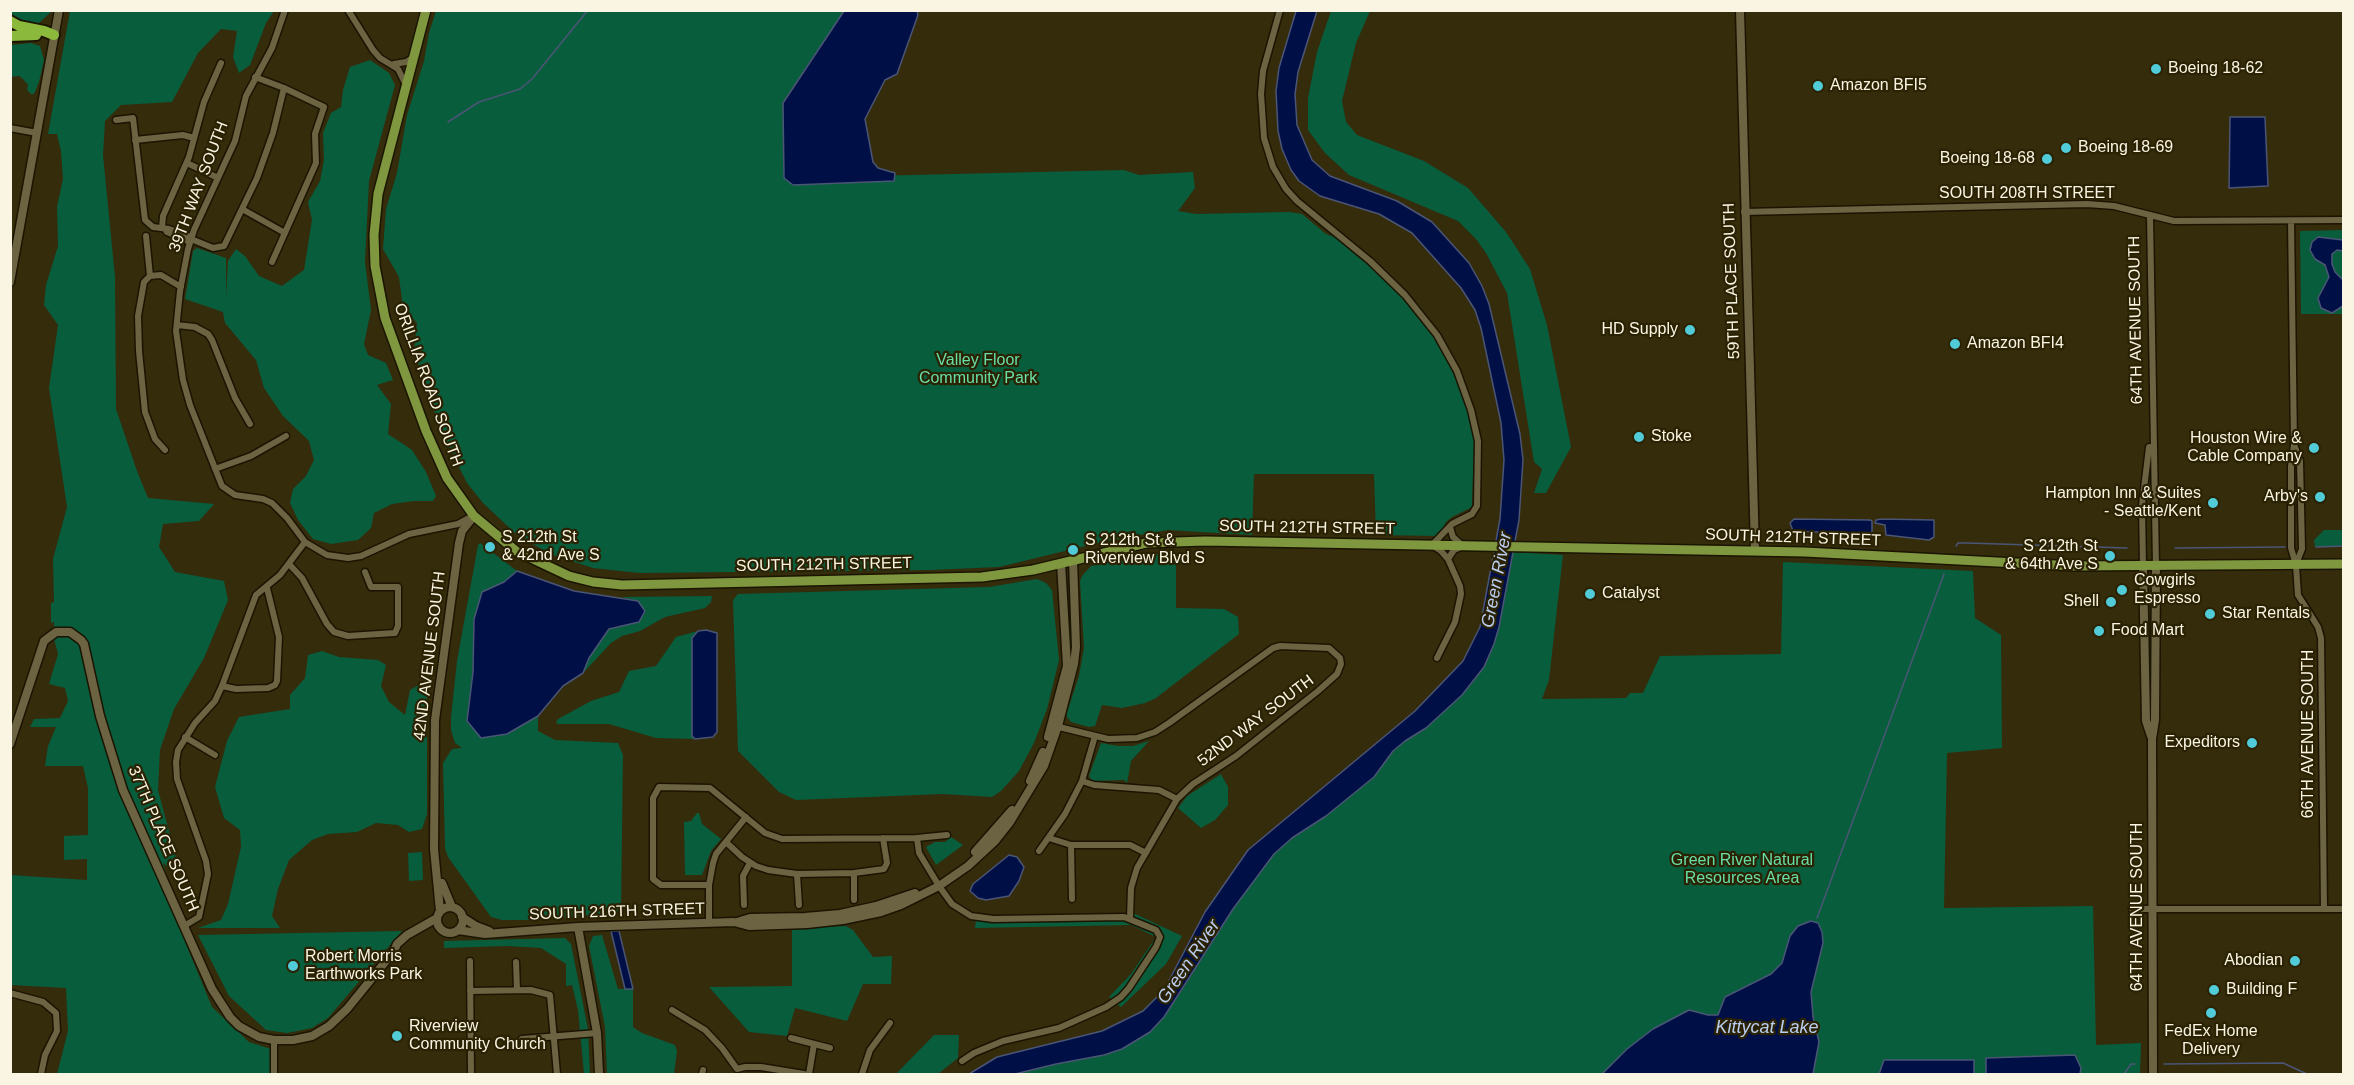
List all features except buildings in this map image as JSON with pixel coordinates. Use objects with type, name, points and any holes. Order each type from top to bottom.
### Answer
[{"type":"highway","points":[[10,21],[19,26],[54,35]]},
{"type":"highway","points":[[10,36],[54,35]]},
{"type":"main road","name":"ORILLIA ROAD SOUTH","points":[[426,10],[406,90],[392,132],[378,195],[374,235],[378,288],[394,345],[436,457],[447,478],[474,516]]},
{"type":"main road","name":"SOUTH 212TH STREET","points":[[474,516],[519,553],[538,563],[569,576],[593,582],[622,585],[982,577],[1017,573],[1135,545],[1167,541],[1755,550],[2074,566],[2343,564]]},
{"type":"street","points":[[10,282],[59,10]]},
{"type":"street","name":"39TH WAY SOUTH","points":[[285,10],[272,48],[242,105],[234,141],[191,239],[181,287],[177,346],[183,380],[222,486],[234,495],[263,499],[272,503],[305,542]]},
{"type":"street","points":[[348,10],[372,50],[380,58],[393,64],[404,78],[406,90]]},
{"type":"street","points":[[1280,10],[1261,83],[1263,128],[1269,157],[1281,182],[1291,195],[1326,227],[1370,261],[1405,296],[1437,335],[1457,371],[1471,410],[1478,441],[1478,501],[1474,512],[1450,526],[1432,545],[1448,559],[1460,586],[1461,602],[1450,634],[1437,658]]},
{"type":"street","name":"59TH PLACE SOUTH","points":[[1740,10],[1755,550]]},
{"type":"street","points":[[393,64],[406,62],[414,57]]},
{"type":"street","name":"39TH WAY SOUTH","points":[[164,228],[163,216],[187,163],[204,102],[221,63]]},
{"type":"street","points":[[255,77],[324,107],[315,134],[316,163],[272,262]]},
{"type":"street","points":[[116,120],[133,118],[143,216],[153,227],[164,228],[213,248],[224,246],[257,178],[273,133],[284,88]]},
{"type":"street","points":[[10,129],[37,133]]},
{"type":"street","points":[[135,140],[183,135],[194,138]]},
{"type":"street","points":[[187,163],[218,178]]},
{"type":"street","name":"SOUTH 208TH STREET","points":[[1744,212],[2087,204],[2114,206],[2174,222],[2343,220]]},
{"type":"street","points":[[242,209],[285,233]]},
{"type":"street","name":"64TH AVENUE SOUTH","points":[[2150,216],[2156,566],[2155,720],[2152,740],[2153,1074]]},
{"type":"street","name":"66TH AVENUE SOUTH","points":[[2291,220],[2294,445],[2291,466],[2291,549],[2296,565],[2298,595],[2318,627],[2321,638],[2324,909]]},
{"type":"street","points":[[146,236],[150,276]]},
{"type":"street","points":[[165,450],[155,439],[145,412],[138,316],[144,282],[150,276],[161,275],[181,287]]},
{"type":"street","points":[[177,325],[195,327],[212,340],[236,398],[250,424]]},
{"type":"street","name":"64TH AVENUE SOUTH","points":[[2152,425],[2142,505],[2146,721],[2152,740]]},
{"type":"street","points":[[215,469],[251,456],[286,436]]},
{"type":"street","name":"66TH AVENUE SOUTH","points":[[2294,445],[2300,461],[2302,549],[2296,565]]},
{"type":"street","points":[[184,926],[199,917],[208,874],[206,861],[176,770],[178,750],[185,736],[214,701],[222,686],[256,595],[267,588],[305,542],[327,555],[348,558],[361,556],[409,534],[458,524],[474,516]]},
{"type":"street","name":"42ND AVENUE SOUTH","points":[[439,914],[434,830],[436,704],[459,543],[462,531],[474,516]]},
{"type":"street","points":[[1448,559],[1454,550],[1463,546],[1453,537],[1450,526]]},
{"type":"street","points":[[1055,725],[1070,685],[1076,647],[1073,560]]},
{"type":"street","points":[[1055,725],[1067,666],[1061,563]]},
{"type":"street","points":[[289,564],[302,578],[327,624],[334,632],[348,636],[395,633],[398,626],[398,587],[372,587],[364,572]]},
{"type":"street","points":[[222,686],[236,689],[268,688],[278,681],[279,637],[267,588]]},
{"type":"street","name":"37TH PLACE SOUTH","points":[[10,744],[41,646],[49,636],[60,631],[70,632],[84,644],[100,716],[123,790],[212,988],[230,1017],[249,1032],[274,1040]]},
{"type":"street","name":"52ND WAY SOUTH","points":[[1095,736],[1122,739],[1137,738],[1155,732],[1273,648],[1280,646],[1329,648],[1340,658],[1341,664],[1337,674],[1319,690],[1253,744],[1192,784],[1177,799],[1132,880],[1130,918]]},
{"type":"street","points":[[1039,851],[1065,814],[1082,781],[1095,736],[1055,725]]},
{"type":"street","name":"SOUTH 216TH STREET","points":[[458,930],[485,934],[578,927],[734,922],[750,918],[842,917],[902,898],[937,883],[969,858],[1008,816],[1030,782],[1055,725]]},
{"type":"street","points":[[185,736],[214,755]]},
{"type":"street","points":[[1082,781],[1094,785],[1159,790],[1177,799]]},
{"type":"street","points":[[709,885],[661,885],[656,883],[652,876],[653,798],[659,788],[710,788],[765,833],[782,839],[916,838],[947,835]]},
{"type":"street","points":[[709,923],[709,885],[716,854],[746,817]]},
{"type":"street","points":[[726,842],[750,863],[768,870],[798,874],[854,873],[884,869],[887,863],[883,838]]},
{"type":"street","points":[[916,838],[919,853],[937,883],[952,904],[963,912],[978,918],[1116,916],[1130,918],[1156,930],[1160,937],[1129,988],[1121,997],[1106,1007],[1059,1028],[1003,1041],[974,1053],[962,1061]]},
{"type":"street","points":[[1049,838],[1071,845],[1130,845],[1146,853]]},
{"type":"street","points":[[1071,845],[1072,898]]},
{"type":"street","points":[[744,905],[743,876],[750,863]]},
{"type":"street","points":[[854,873],[854,900]]},
{"type":"street","points":[[798,874],[799,905]]},
{"type":"street","name":"42ND AVENUE SOUTH","points":[[438,875],[452,907]]},
{"type":"street","points":[[274,1074],[274,1040],[302,1039],[329,1026],[346,1009],[397,944],[407,935],[452,907],[460,912],[462,924],[458,930],[448,933],[441,929],[433,929],[417,933],[396,948]]},
{"type":"street","points":[[2132,909],[2343,909]]},
{"type":"street","points":[[439,914],[441,929]]},
{"type":"street","name":"SOUTH 216TH STREET","points":[[462,917],[476,926],[502,933]]},
{"type":"street","points":[[578,927],[597,1033],[599,1074]]},
{"type":"street","points":[[470,961],[471,1074]]},
{"type":"street","points":[[516,962],[517,990]]},
{"type":"street","points":[[470,991],[517,990],[548,993],[552,1003],[557,1074]]},
{"type":"street","points":[[10,993],[43,1002],[56,1013],[57,1031],[45,1055],[41,1074]]},
{"type":"street","points":[[672,1010],[705,1030],[722,1048],[734,1072],[745,1067],[761,1067],[806,1074],[814,1044]]},
{"type":"street","points":[[862,1074],[870,1050],[890,1023]]},
{"type":"street","points":[[522,1039],[597,1033]]},
{"type":"street","points":[[791,1038],[830,1048]]},
{"type":"green space","points":[[10,11],[52,11],[39,23],[27,24],[14,17]]},
{"type":"green space","points":[[70,11],[274,11],[266,23],[250,65],[239,73],[233,57],[237,31],[221,29],[198,53],[172,102],[121,105],[105,121],[103,155],[115,277],[116,409],[148,498],[214,504],[199,521],[163,524],[159,547],[175,572],[224,581],[228,600],[204,658],[174,709],[160,750],[158,790],[176,858],[175,872],[163,863],[186,944],[212,1007],[249,1042],[271,1049],[271,1074],[57,1074],[68,1031],[66,988],[11,985],[10,875],[87,880],[87,859],[64,860],[64,836],[88,835],[88,788],[83,766],[45,766],[48,746],[56,727],[30,727],[34,719],[60,718],[68,701],[65,688],[49,684],[58,654],[54,639],[54,622],[51,623],[51,603],[54,602],[53,559],[67,507],[49,388],[58,325],[44,305],[46,285],[58,246],[57,207],[63,179],[57,134],[48,134]]},
{"type":"green space","name":"Valley Floor Community Park","points":[[436,11],[844,11],[783,102],[784,178],[1124,170],[1139,175],[1193,172],[1195,188],[1178,211],[1196,214],[1289,212],[1302,214],[1326,234],[1337,238],[1383,275],[1414,309],[1442,349],[1458,381],[1472,424],[1474,441],[1472,507],[1446,522],[1438,536],[1376,535],[1374,474],[1254,474],[1252,535],[1168,530],[1106,541],[999,567],[930,570],[639,573],[593,568],[550,554],[516,534],[483,503],[467,483],[444,437],[414,351],[417,323],[403,308],[399,277],[383,249],[386,209],[397,173],[407,115],[424,61]]},
{"type":"green space","points":[[1331,11],[1370,11],[1356,43],[1342,101],[1346,122],[1357,135],[1424,161],[1468,188],[1506,232],[1530,269],[1547,325],[1571,447],[1546,493],[1534,493],[1542,469],[1534,462],[1507,293],[1486,253],[1458,221],[1349,175],[1325,153],[1308,130],[1308,98],[1317,52]]},
{"type":"green space","points":[[31,43],[40,46],[44,60],[34,94],[27,90],[28,85],[19,76],[10,77],[11,45]]},
{"type":"green space","points":[[370,60],[389,73],[395,85],[369,181],[365,262],[371,310],[364,344],[368,355],[386,363],[393,380],[377,385],[391,404],[388,434],[412,450],[426,472],[436,496],[433,501],[392,504],[374,513],[371,528],[358,540],[331,544],[313,539],[298,520],[290,503],[293,489],[306,476],[314,460],[309,441],[283,416],[264,388],[256,360],[225,323],[223,312],[185,299],[193,251],[197,248],[226,258],[226,298],[228,261],[236,249],[245,256],[259,276],[282,286],[304,270],[312,220],[308,202],[320,181],[324,160],[323,133],[331,113],[341,107],[350,67]]},
{"type":"green space","points":[[2343,230],[2343,314],[2301,314],[2300,231]]},
{"type":"green space","points":[[2324,530],[2343,530],[2343,547],[2315,547],[2314,540]]},
{"type":"green space","points":[[480,543],[517,571],[504,582],[482,593],[474,619],[473,672],[467,721],[507,734],[538,716],[538,731],[555,740],[618,743],[623,755],[621,912],[537,920],[502,920],[491,917],[448,857],[445,848],[443,763],[452,749],[462,748],[455,743],[451,730],[451,717],[457,661]]},
{"type":"green space","points":[[1176,552],[1176,608],[1224,609],[1238,617],[1239,634],[1156,698],[1122,708],[1102,705],[1095,726],[1089,727],[1071,722],[1067,717],[1067,712],[1079,676],[1084,648],[1080,581],[1082,576],[1091,566],[1117,559]]},
{"type":"green space","name":"Green River Natural Resources Area","points":[[1513,552],[1563,555],[1549,680],[1542,699],[1626,698],[1630,693],[1643,693],[1660,656],[1781,654],[1783,562],[1973,571],[1975,618],[2001,635],[2002,748],[1947,753],[1944,908],[2093,906],[2096,1045],[2141,1043],[2140,1074],[1015,1074],[1104,1055],[1179,995],[1233,909],[1274,854],[1374,777],[1393,752],[1405,741],[1426,728],[1470,686],[1484,667],[1494,644]]},
{"type":"green space","points":[[1037,579],[1046,583],[1052,590],[1059,660],[1047,709],[1034,743],[1019,771],[1001,791],[992,797],[943,794],[796,800],[779,792],[738,751],[733,600],[738,594],[989,587]]},
{"type":"green space","points":[[712,596],[711,602],[705,608],[665,617],[640,631],[622,636],[611,643],[583,673],[589,658],[609,629],[623,625],[638,601],[621,597]]},
{"type":"green space","points":[[698,631],[692,638],[692,736],[695,739],[656,738],[609,724],[558,724],[556,722],[591,701],[619,692],[629,671],[656,666],[676,637]]},
{"type":"green space","points":[[322,651],[339,657],[378,660],[386,665],[381,686],[389,702],[405,715],[410,690],[427,680],[427,814],[422,829],[409,832],[398,825],[376,823],[357,832],[328,834],[312,840],[289,860],[278,889],[272,916],[280,928],[198,928],[221,920],[228,904],[241,847],[240,830],[224,818],[215,787],[227,741],[239,717],[290,709],[290,695],[305,678],[308,655]]},
{"type":"green space","points":[[1149,741],[1131,761],[1127,783],[1124,780],[1092,781],[1089,776],[1101,743],[1133,746]]},
{"type":"green space","points":[[1221,774],[1228,787],[1228,805],[1215,820],[1201,828],[1178,808],[1187,796]]},
{"type":"green space","points":[[699,813],[702,824],[721,839],[711,851],[702,875],[685,875],[684,822],[691,821]]},
{"type":"green space","points":[[951,837],[963,845],[936,865],[926,847],[935,842],[945,842]]},
{"type":"green space","points":[[422,852],[423,880],[409,881],[408,853]]},
{"type":"green space","points":[[1131,912],[1182,936],[1166,964],[1121,1007],[1109,997],[1131,974],[1156,937],[1131,925],[975,928],[976,920],[1130,917]]},
{"type":"green space","points":[[846,926],[853,930],[873,957],[892,956],[891,984],[863,984],[847,1021],[795,1008],[787,1036],[749,1032],[709,987],[792,986],[792,928]]},
{"type":"green space","name":"Robert Morris Earthworks Park","points":[[402,931],[328,1018],[312,1028],[287,1033],[266,1030],[229,996],[198,935]]},
{"type":"green space","points":[[602,935],[618,989],[633,989],[633,1027],[642,1033],[675,1045],[677,1051],[674,1074],[607,1074],[605,1027],[589,946],[593,936]]},
{"type":"green space","points":[[565,938],[571,944],[588,1029],[590,1074],[584,1074],[578,1010],[572,985],[566,986],[566,964],[541,948],[507,946],[444,948],[444,941]]},
{"type":"green space","points":[[934,1035],[959,1035],[958,1058],[938,1074],[896,1074]]},
{"type":"water","points":[[844,11],[917,11],[918,15],[897,74],[885,80],[865,119],[873,162],[878,168],[895,173],[894,181],[793,185],[784,178],[783,103]]},
{"type":"water","name":"Green River","points":[[1296,11],[1317,11],[1298,72],[1295,94],[1297,125],[1312,160],[1330,176],[1397,201],[1432,222],[1469,263],[1489,304],[1520,434],[1523,460],[1519,520],[1494,644],[1484,667],[1462,695],[1426,728],[1393,751],[1374,777],[1274,854],[1233,909],[1164,1017],[1150,1032],[1122,1049],[1104,1055],[1015,1074],[969,1074],[997,1057],[1102,1031],[1143,1011],[1164,990],[1205,912],[1248,850],[1415,711],[1463,661],[1480,627],[1500,519],[1504,460],[1501,423],[1481,328],[1475,310],[1461,288],[1412,233],[1379,214],[1320,196],[1299,181],[1291,170],[1282,149],[1278,131],[1276,91],[1279,68]]},
{"type":"water","points":[[2230,117],[2265,117],[2268,186],[2229,188]]},
{"type":"water","points":[[2318,237],[2343,240],[2343,251],[2337,250],[2332,254],[2332,264],[2335,272],[2343,280],[2343,306],[2332,313],[2321,308],[2318,298],[2329,277],[2325,265],[2315,259],[2310,250],[2312,242]]},
{"type":"water","points":[[1794,519],[1870,520],[1872,521],[1872,532],[1868,534],[1793,531],[1790,523]]},
{"type":"water","points":[[1876,520],[1934,520],[1934,537],[1929,540],[1886,535],[1885,525],[1875,523]]},
{"type":"water","points":[[517,571],[574,591],[638,601],[645,611],[639,622],[609,629],[589,658],[583,673],[563,686],[538,716],[507,734],[481,738],[467,721],[473,672],[474,619],[482,592],[504,582]]},
{"type":"water","points":[[706,630],[717,633],[717,732],[713,737],[695,739],[692,736],[692,638],[698,631]]},
{"type":"water","points":[[1009,855],[1017,857],[1024,867],[1019,881],[1009,896],[986,900],[978,898],[970,891],[973,884]]},
{"type":"water","name":"Kittycat Lake","points":[[1811,921],[1818,923],[1823,943],[1811,992],[1813,1017],[1819,1042],[1813,1074],[1602,1074],[1627,1049],[1653,1029],[1689,1010],[1718,1015],[1725,997],[1771,974],[1782,963],[1790,936],[1798,926]]},
{"type":"water","points":[[611,931],[619,931],[633,989],[625,989]]},
{"type":"water","points":[[2075,1055],[2081,1068],[2080,1074],[1986,1074],[1986,1058]]},
{"type":"water","points":[[1884,1060],[1974,1060],[1974,1074],[1879,1074]]},
{"type":"waterway","points":[[448,122],[479,102],[520,89],[532,79],[588,10]]},
{"type":"waterway","points":[[1956,546],[1958,543],[1967,543],[2127,548]]},
{"type":"waterway","points":[[2316,547],[2344,546]]},
{"type":"waterway","points":[[2175,548],[2285,547]]},
{"type":"waterway","points":[[1817,918],[1944,574]]},
{"type":"waterway","points":[[2164,1064],[2283,1063],[2307,1074]]},
{"type":"waterway","points":[[2124,1074],[2131,1064],[2135,1064]]},
{"type":"place","name":"Boeing 18-62","points":[[2156,69]]},
{"type":"place","name":"Amazon BFI5","points":[[1818,86]]},
{"type":"place","name":"Boeing 18-69","points":[[2066,148]]},
{"type":"place","name":"Boeing 18-68","points":[[2047,159]]},
{"type":"place","name":"HD Supply","points":[[1690,330]]},
{"type":"place","name":"Amazon BFI4","points":[[1955,344]]},
{"type":"place","name":"Stoke","points":[[1639,437]]},
{"type":"place","name":"Houston Wire & Cable Company","points":[[2314,448]]},
{"type":"place","name":"Arby's","points":[[2320,497]]},
{"type":"place","name":"Hampton Inn & Suites - Seattle/Kent","points":[[2213,503]]},
{"type":"place","name":"S 212th St & 42nd Ave S","points":[[490,547]]},
{"type":"place","name":"S 212th St & Riverview Blvd S","points":[[1073,550]]},
{"type":"place","name":"S 212th St & 64th Ave S","points":[[2110,556]]},
{"type":"place","name":"Cowgirls Espresso","points":[[2122,590]]},
{"type":"place","name":"Catalyst","points":[[1590,594]]},
{"type":"place","name":"Shell","points":[[2111,602]]},
{"type":"place","name":"Star Rentals","points":[[2210,614]]},
{"type":"place","name":"Food Mart","points":[[2099,631]]},
{"type":"place","name":"Expeditors","points":[[2252,743]]},
{"type":"place","name":"Abodian","points":[[2295,961]]},
{"type":"place","name":"Robert Morris Earthworks Park","points":[[293,966]]},
{"type":"place","name":"Building F","points":[[2214,990]]},
{"type":"place","name":"FedEx Home Delivery","points":[[2211,1013]]},
{"type":"place","name":"Riverview Community Church","points":[[397,1036]]}]
